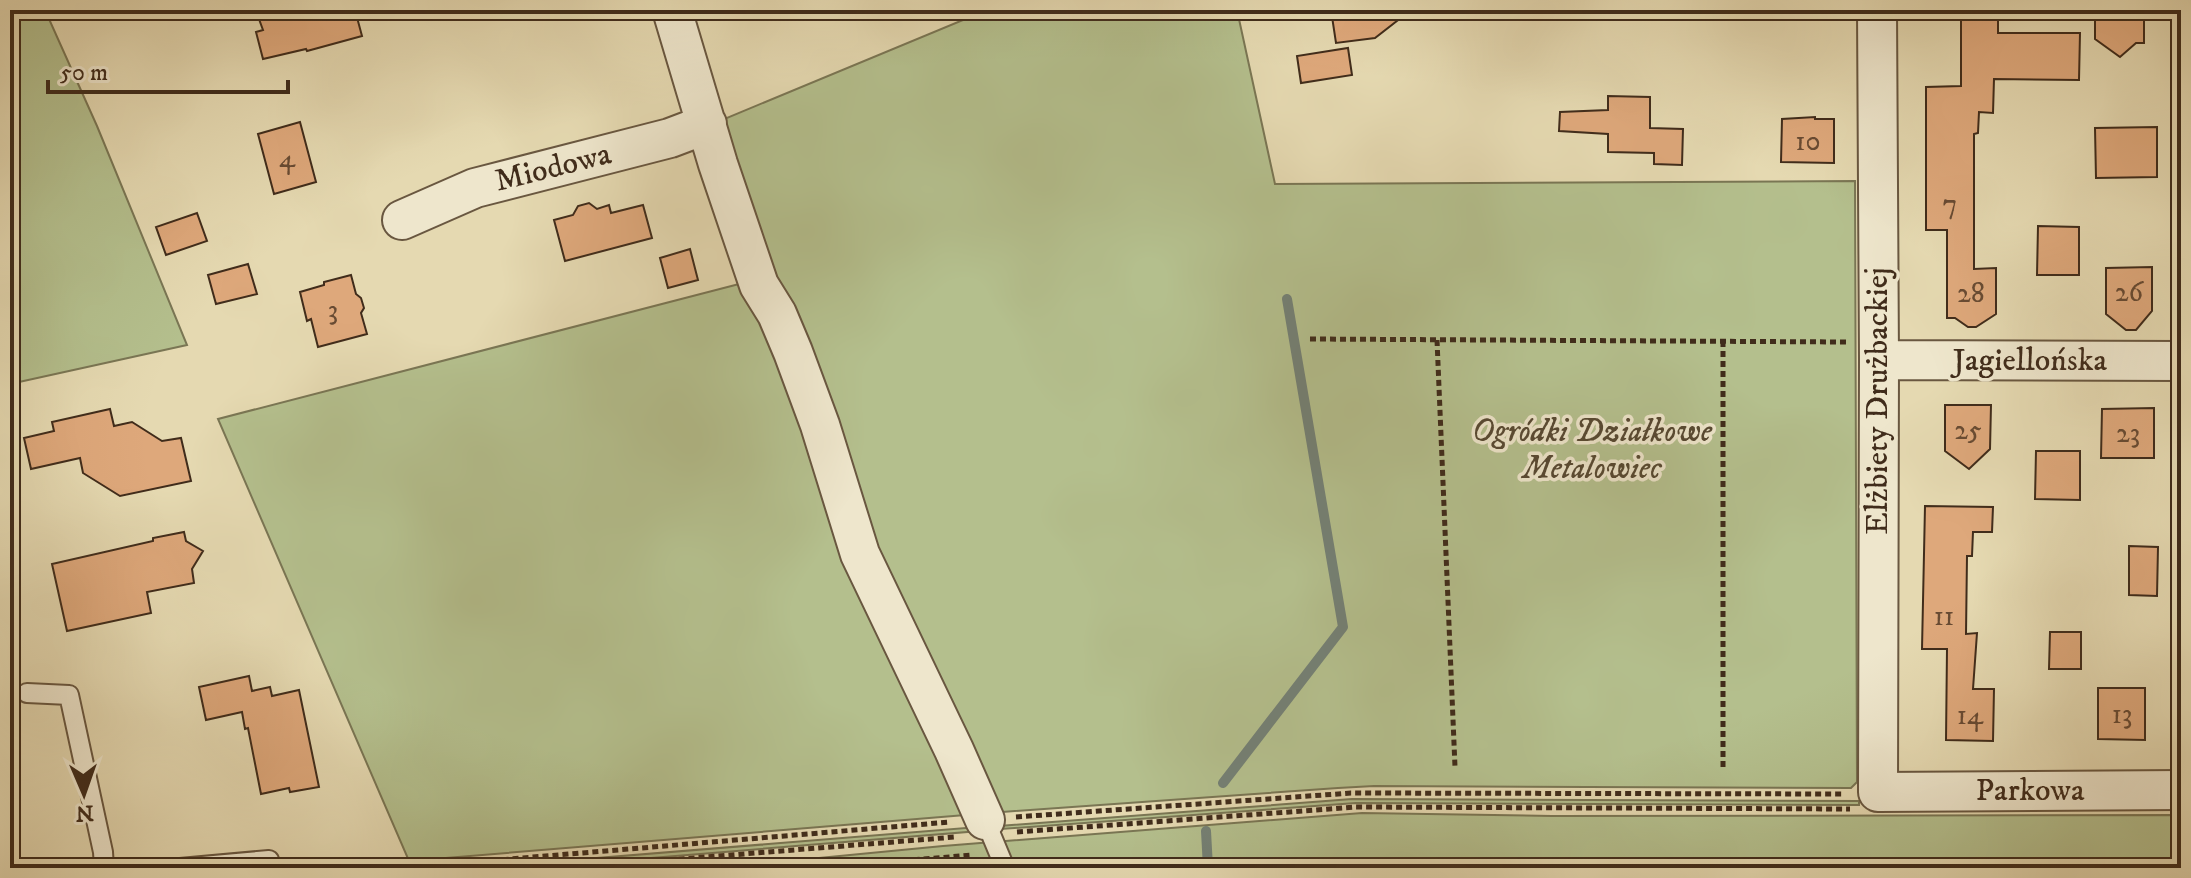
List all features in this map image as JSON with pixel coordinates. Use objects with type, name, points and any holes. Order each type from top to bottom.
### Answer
[{"type":"street","points":[[672,10],[759,285],[777,314],[793,352],[820,425],[860,554],[954,750],[994,844]]},
{"type":"street","name":"Elżbiety Drużbackiej","points":[[1871,801],[1879,351],[1877,10]]},
{"type":"street","name":"Miodowa","points":[[402,220],[475,188],[670,138],[707,124]]},
{"type":"street","name":"Jagiellońska","points":[[1879,351],[2181,361]]},
{"type":"street","name":"Parkowa","points":[[1871,801],[2181,790]]},
{"type":"lane","points":[[27,693],[69,695],[104,868]]},
{"type":"lane","points":[[180,868],[269,860]]},
{"type":"path","points":[[1310,339],[1723,341],[1879,351]]},
{"type":"path","points":[[1437,340],[1455,767]]},
{"type":"path","points":[[1723,341],[1723,770]]},
{"type":"path","points":[[814,868],[1351,793],[1865,794],[1871,801]]},
{"type":"path","points":[[569,868],[994,844],[1356,807],[1871,801]]},
{"type":"path","points":[[403,868],[994,844]]},
{"type":"green space","points":[[10,10],[45,10],[97,126],[187,345],[10,384]]},
{"type":"green space","name":"Ogródki Działkowe Metalowiec","points":[[987,10],[1237,10],[1275,184],[1855,181],[1857,782],[1851,788],[1374,786],[1002,812],[409,861],[218,419],[743,283],[717,122]]},
{"type":"green space","points":[[1352,799],[1859,801],[1859,805],[1356,803],[1001,829],[1000,826]]},
{"type":"green space","points":[[1362,813],[1552,816],[2181,815],[2181,868],[715,868],[943,846]]},
{"type":"green space","points":[[978,827],[979,831],[529,868],[473,868]]},
{"type":"building","points":[[266,10],[355,10],[362,36],[263,59],[256,32],[263,30],[259,19],[267,16]]},
{"type":"building","points":[[1331,10],[1411,10],[1375,38],[1336,43]]},
{"type":"building","points":[[1961,10],[1998,10],[1998,33],[2080,33],[2079,80],[1994,79],[1993,113],[1979,112],[1978,133],[1974,134],[1974,269],[1996,268],[1996,314],[1976,327],[1947,318],[1947,230],[1926,230],[1926,87],[1961,86]]},
{"type":"building","points":[[2095,10],[2144,10],[2144,43],[2136,43],[2120,57],[2095,39]]},
{"type":"building","points":[[1348,48],[1352,75],[1301,83],[1297,56]]},
{"type":"building","points":[[1608,96],[1650,97],[1650,128],[1683,129],[1682,165],[1654,164],[1654,153],[1608,152],[1608,134],[1559,131],[1560,112],[1608,110]]},
{"type":"building","points":[[1782,119],[1834,119],[1834,163],[1781,162]]},
{"type":"building","points":[[300,122],[316,182],[274,194],[258,134]]},
{"type":"building","points":[[2157,127],[2157,177],[2096,178],[2095,128]]},
{"type":"building","points":[[589,203],[597,209],[609,205],[611,213],[643,205],[652,238],[565,261],[554,220],[573,215],[578,206]]},
{"type":"building","points":[[197,213],[207,241],[166,255],[156,227]]},
{"type":"building","points":[[2038,226],[2079,227],[2079,275],[2037,275]]},
{"type":"building","points":[[690,249],[698,280],[668,288],[660,258]]},
{"type":"building","points":[[248,264],[257,294],[216,304],[208,275]]},
{"type":"building","points":[[2152,267],[2152,311],[2136,330],[2126,330],[2106,314],[2106,268]]},
{"type":"building","points":[[351,275],[364,308],[361,313],[367,334],[318,347],[300,292]]},
{"type":"building","points":[[1945,405],[1991,405],[1990,449],[1969,469],[1945,451]]},
{"type":"building","points":[[2154,408],[2154,458],[2101,458],[2102,409]]},
{"type":"building","points":[[110,409],[114,426],[132,422],[162,441],[181,438],[191,481],[120,496],[83,473],[80,458],[31,469],[24,438],[54,431],[52,422]]},
{"type":"building","points":[[2036,451],[2080,451],[2080,500],[2035,499]]},
{"type":"building","points":[[1925,506],[1993,507],[1992,532],[1973,532],[1972,556],[1967,556],[1966,634],[1977,633],[1973,689],[1994,689],[1993,741],[1946,740],[1947,649],[1922,649]]},
{"type":"building","points":[[184,532],[186,541],[203,551],[192,569],[194,583],[147,592],[151,613],[67,631],[52,564]]},
{"type":"building","points":[[2129,546],[2158,547],[2157,596],[2129,595]]},
{"type":"building","points":[[2050,632],[2081,632],[2081,669],[2049,669]]},
{"type":"building","points":[[249,676],[252,691],[270,687],[272,696],[299,690],[319,787],[290,792],[289,788],[261,794],[242,712],[206,720],[199,687]]},
{"type":"building","points":[[2098,688],[2145,688],[2145,740],[2098,739]]},
{"type":"waterway","points":[[1223,783],[1343,627],[1287,299]]},
{"type":"waterway","points":[[1206,831],[1208,868]]}]
